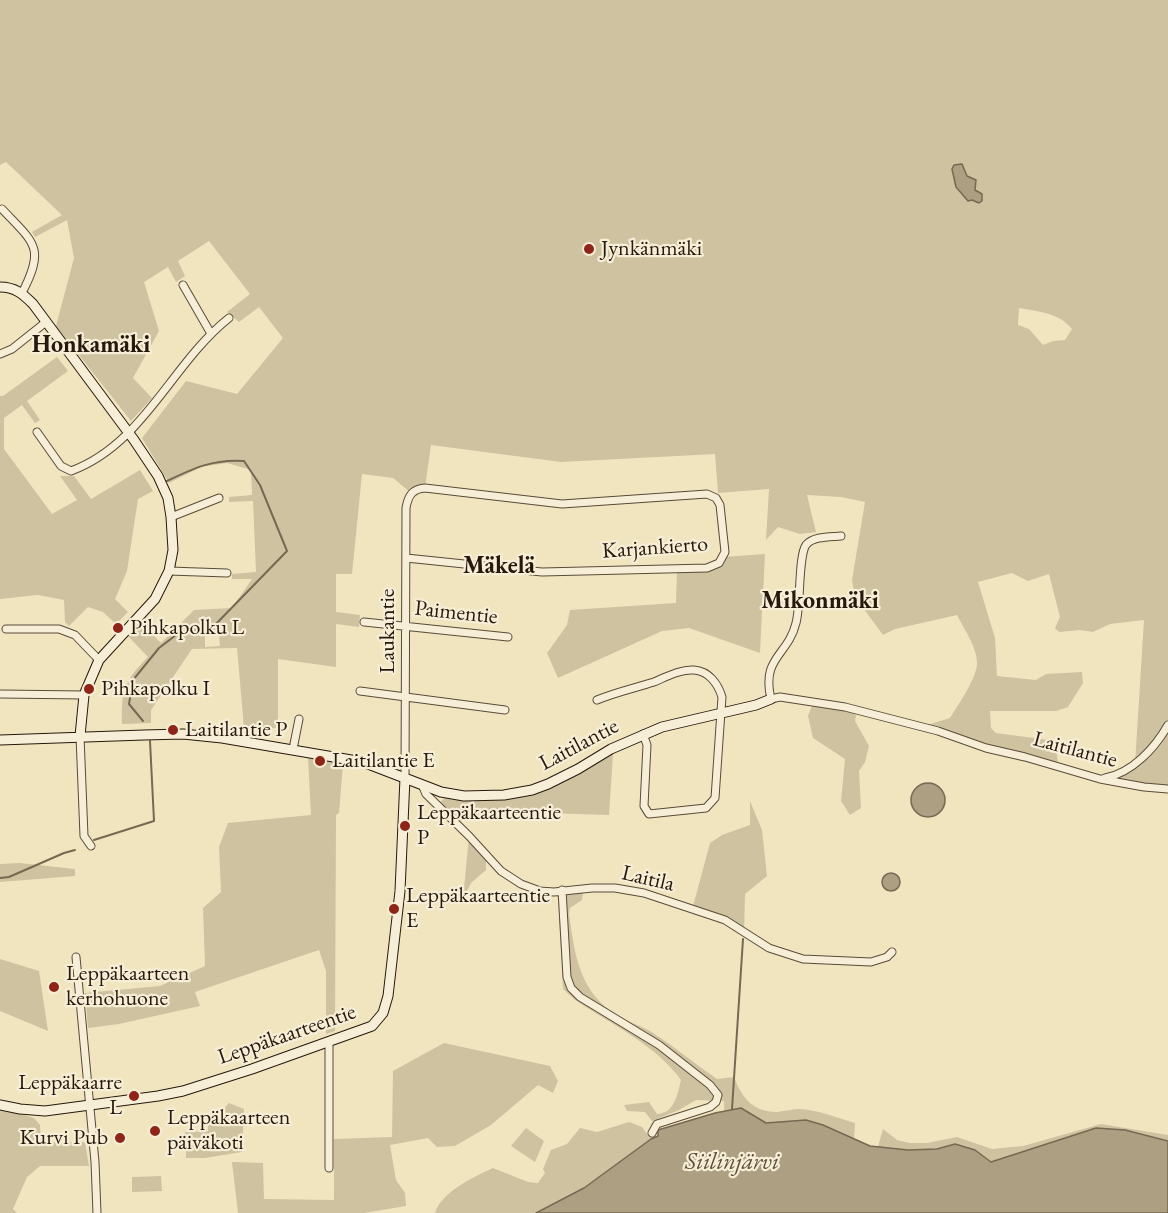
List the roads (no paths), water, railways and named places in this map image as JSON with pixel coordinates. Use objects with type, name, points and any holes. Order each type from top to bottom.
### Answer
[{"type":"street","points":[[2,209],[35,246],[32,274],[22,293]]},
{"type":"street","points":[[183,285],[210,332]]},
{"type":"street","points":[[0,287],[22,293],[46,322],[129,434],[158,476],[168,498],[173,550],[169,571],[155,598],[99,660],[84,695],[80,736],[84,836],[91,846]]},
{"type":"street","points":[[37,432],[61,466],[71,471],[83,466],[129,434],[210,332],[229,318]]},
{"type":"street","points":[[0,354],[12,349],[46,322]]},
{"type":"street","name":"Karjankierto","points":[[406,558],[542,572],[569,572],[707,568],[719,563],[725,552],[720,505],[716,498],[706,494],[562,504],[425,488],[417,489]]},
{"type":"street","name":"Laukantie","points":[[405,778],[406,508],[411,493],[417,489]]},
{"type":"street","points":[[171,517],[219,498]]},
{"type":"street","points":[[771,699],[768,687],[770,668],[793,634],[797,620],[801,598],[802,556],[805,546],[814,539],[841,536]]},
{"type":"street","points":[[169,571],[227,573]]},
{"type":"street","name":"Paimentie","points":[[364,622],[508,637]]},
{"type":"street","points":[[6,629],[59,629],[75,635],[99,660]]},
{"type":"street","points":[[597,700],[621,690],[687,670],[695,670],[712,679],[719,687],[722,697],[715,798],[706,808],[649,814],[644,806],[647,745],[643,734]]},
{"type":"street","points":[[360,691],[506,710]]},
{"type":"street","points":[[0,693],[84,695]]},
{"type":"street","name":"Laitilantie","points":[[0,740],[80,736],[183,735],[222,738],[363,762],[423,787],[464,796],[504,795],[532,790],[548,784],[611,749],[662,727],[721,714],[780,697],[845,707],[938,731],[986,748],[1100,779],[1168,789]]},
{"type":"street","points":[[293,749],[299,719]]},
{"type":"street","points":[[1100,779],[1113,777],[1130,768],[1152,747],[1168,725]]},
{"type":"street","name":"Leppäkaarteentie","points":[[0,1105],[45,1111],[135,1101],[183,1091],[372,1026],[383,1013],[386,1005],[400,891],[405,778]]},
{"type":"street","name":"Laitila","points":[[423,787],[426,794],[470,836],[501,871],[521,884],[540,891],[615,888],[652,895],[725,920],[769,948],[803,959],[872,962],[887,957],[892,952]]},
{"type":"street","points":[[562,890],[567,977],[571,988],[590,1004],[659,1045],[710,1084],[718,1095],[716,1102],[710,1107],[657,1124],[652,1133]]},
{"type":"street","points":[[76,957],[97,1213]]},
{"type":"street","points":[[329,1042],[329,1168]]},
{"type":"water","points":[[962,164],[967,176],[976,180],[975,190],[982,194],[982,201],[979,203],[968,201],[956,187],[952,169],[954,165]]},
{"type":"water","points":[[928,783],[940,788],[945,800],[940,812],[928,817],[916,812],[911,800],[916,788]]},
{"type":"water","points":[[891,873],[897,876],[900,882],[897,888],[891,891],[885,888],[882,882],[885,876]]},
{"type":"water","name":"Siilinjärvi","points":[[741,1108],[766,1123],[806,1120],[870,1146],[908,1150],[937,1149],[955,1144],[975,1150],[991,1162],[1096,1128],[1125,1130],[1168,1141],[1168,1213],[536,1213],[584,1188],[658,1136],[658,1130],[715,1113]]},
{"type":"waterway","points":[[143,721],[129,704],[133,680],[159,648],[176,635],[214,626],[287,551],[260,485],[244,461],[223,461],[204,465],[167,481]]},
{"type":"waterway","points":[[94,840],[154,821],[150,741]]},
{"type":"waterway","points":[[0,878],[9,877],[75,850]]},
{"type":"waterway","points":[[732,1109],[743,939]]},
{"type":"place","name":"Jynkänmäki","points":[[589,249]]},
{"type":"place","name":"Pihkapolku L","points":[[118,628]]},
{"type":"place","name":"Pihkapolku I","points":[[89,689]]},
{"type":"place","name":"Laitilantie P","points":[[173,730]]},
{"type":"place","name":"Laitilantie E","points":[[320,761]]},
{"type":"place","name":"Leppäkaarteentie P","points":[[405,826]]},
{"type":"place","name":"Leppäkaarteentie E","points":[[394,909]]},
{"type":"place","name":"Leppäkaarteen kerhohuone","points":[[54,987]]},
{"type":"place","name":"Leppäkaarre L","points":[[134,1096]]},
{"type":"place","name":"Leppäkaarteen päiväkoti","points":[[155,1131]]},
{"type":"place","name":"Kurvi Pub","points":[[120,1138]]},
{"type":"district","name":"Honkamäki","points":[[91,345]]},
{"type":"district","name":"Mäkelä","points":[[499,566]]},
{"type":"district","name":"Mikonmäki","points":[[820,601]]}]
